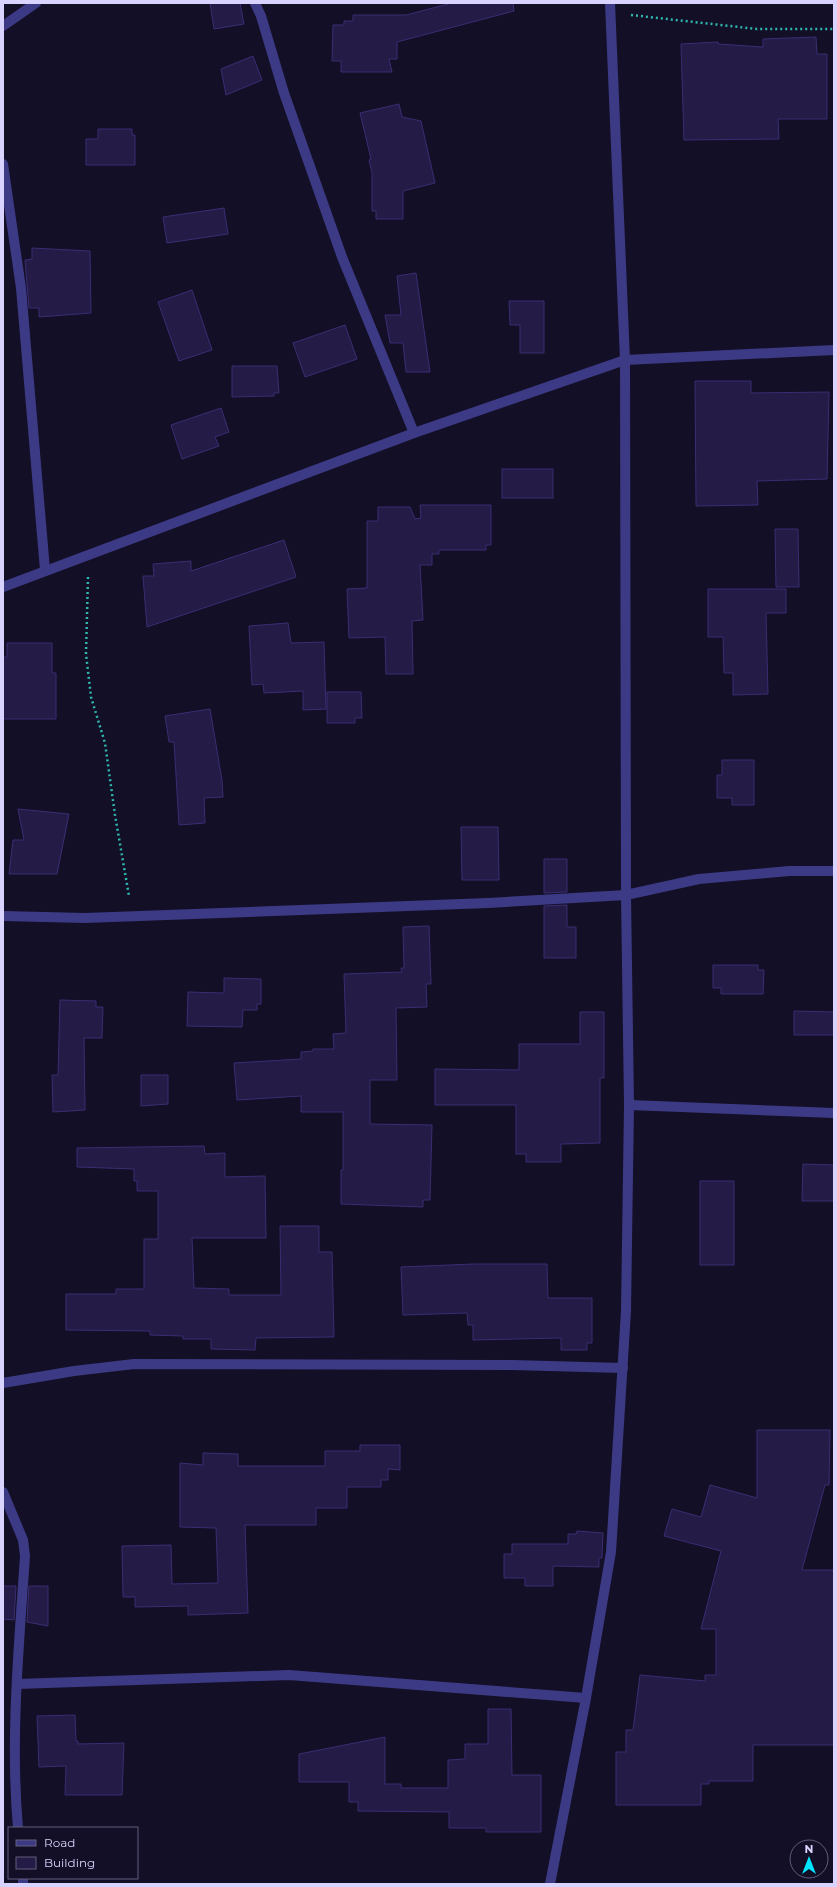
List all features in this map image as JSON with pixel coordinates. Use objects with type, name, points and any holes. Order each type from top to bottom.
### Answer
[{"type":"street","points":[[3,26],[36,3]]},
{"type":"street","points":[[255,3],[261,16],[284,93],[342,257],[414,433]]},
{"type":"street","points":[[550,1884],[586,1698],[611,1552],[626,1311],[628,1106],[625,360],[610,8]]},
{"type":"street","points":[[3,164],[21,288],[45,570]]},
{"type":"street","points":[[3,587],[414,433],[625,360],[834,350]]},
{"type":"street","points":[[3,916],[84,918],[488,903],[626,895],[699,879],[789,871],[833,870]]},
{"type":"street","points":[[628,1106],[834,1113]]},
{"type":"street","points":[[3,1393],[3,1383],[74,1371],[142,1364],[512,1365],[623,1368]]},
{"type":"street","points":[[3,1492],[23,1540],[25,1556],[17,1684],[15,1787],[18,1827]]},
{"type":"street","points":[[17,1684],[289,1675],[586,1698]]},
{"type":"path","points":[[610,8],[757,29],[834,29]]},
{"type":"path","points":[[89,554],[86,639],[91,697],[105,743],[115,815],[133,915]]},
{"type":"building","points":[[210,3],[240,3],[244,24],[214,29]]},
{"type":"building","points":[[452,3],[513,3],[514,11],[397,42],[397,59],[389,59],[392,72],[341,72],[341,61],[332,61],[333,25],[344,25],[344,21],[353,21],[353,15],[406,15]]},
{"type":"building","points":[[816,37],[817,54],[827,54],[827,119],[778,119],[779,139],[684,140],[681,44],[718,42],[718,44],[763,47],[763,39]]},
{"type":"building","points":[[253,56],[262,80],[226,95],[221,69]]},
{"type":"building","points":[[399,104],[402,117],[421,121],[435,183],[403,191],[403,219],[376,219],[376,211],[372,211],[372,173],[369,160],[371,159],[360,113]]},
{"type":"building","points":[[98,129],[132,129],[132,135],[135,135],[135,165],[86,165],[86,139],[98,139]]},
{"type":"building","points":[[224,208],[228,234],[167,243],[163,217]]},
{"type":"building","points":[[32,248],[90,251],[91,313],[39,317],[39,308],[29,308],[25,260],[32,259]]},
{"type":"building","points":[[416,273],[430,372],[406,372],[403,343],[390,343],[385,315],[401,315],[397,276]]},
{"type":"building","points":[[192,290],[212,350],[179,361],[158,302]]},
{"type":"building","points":[[509,301],[544,301],[544,353],[520,353],[520,325],[510,325]]},
{"type":"building","points":[[345,325],[357,359],[305,377],[293,343]]},
{"type":"building","points":[[232,366],[277,366],[279,393],[274,393],[274,396],[232,397]]},
{"type":"building","points":[[695,381],[751,381],[751,393],[829,392],[827,479],[757,481],[758,505],[696,506]]},
{"type":"building","points":[[221,408],[229,432],[215,437],[219,446],[182,459],[171,425]]},
{"type":"building","points":[[502,469],[553,469],[553,498],[502,498]]},
{"type":"building","points":[[420,505],[491,505],[491,545],[486,545],[486,550],[439,550],[439,554],[432,554],[432,565],[420,565],[423,620],[412,621],[413,674],[386,674],[385,637],[349,638],[347,589],[367,588],[367,521],[378,521],[378,507],[410,507],[415,519],[421,518]]},
{"type":"building","points":[[775,529],[798,529],[799,587],[776,587]]},
{"type":"building","points":[[284,540],[296,577],[147,627],[143,576],[154,576],[153,564],[191,561],[191,571]]},
{"type":"building","points":[[708,589],[786,589],[786,613],[766,613],[768,694],[733,695],[733,673],[724,673],[723,637],[708,637]]},
{"type":"building","points":[[288,623],[291,643],[324,642],[326,709],[303,710],[303,691],[264,693],[263,684],[252,685],[249,626]]},
{"type":"building","points":[[7,643],[52,643],[52,673],[56,673],[56,719],[3,719],[3,657],[7,657]]},
{"type":"building","points":[[327,692],[361,692],[362,718],[355,718],[355,723],[327,723]]},
{"type":"building","points":[[210,709],[222,780],[223,797],[204,798],[205,823],[179,825],[174,742],[169,742],[165,716]]},
{"type":"building","points":[[722,760],[754,760],[754,805],[732,805],[732,798],[717,798],[717,775],[722,775]]},
{"type":"building","points":[[18,809],[69,814],[57,874],[9,874],[13,840],[24,840]]},
{"type":"building","points":[[461,827],[498,827],[499,880],[462,880]]},
{"type":"building","points":[[544,859],[567,859],[567,892],[544,893]]},
{"type":"building","points":[[567,905],[567,927],[576,927],[576,958],[544,958],[544,906]]},
{"type":"building","points":[[429,926],[431,984],[426,984],[427,1007],[396,1008],[397,1080],[370,1080],[370,1124],[432,1125],[430,1200],[423,1200],[423,1207],[341,1204],[341,1170],[343,1170],[343,1112],[301,1112],[301,1096],[237,1100],[234,1063],[301,1059],[301,1052],[313,1051],[313,1049],[334,1049],[333,1034],[346,1033],[344,974],[402,972],[401,968],[404,968],[403,927]]},
{"type":"building","points":[[713,965],[758,965],[758,970],[764,970],[763,994],[721,994],[721,988],[713,988]]},
{"type":"building","points":[[224,978],[261,979],[261,1004],[257,1004],[257,1010],[243,1010],[242,1027],[187,1026],[188,992],[224,993]]},
{"type":"building","points":[[60,1000],[96,1001],[96,1007],[103,1007],[102,1038],[84,1038],[85,1110],[53,1112],[52,1075],[58,1075]]},
{"type":"building","points":[[794,1011],[834,1012],[834,1035],[794,1035]]},
{"type":"building","points":[[580,1012],[604,1012],[604,1078],[600,1078],[600,1143],[561,1144],[561,1162],[526,1162],[526,1154],[516,1154],[516,1105],[435,1105],[435,1069],[519,1070],[519,1044],[580,1044]]},
{"type":"building","points":[[141,1075],[168,1075],[168,1104],[141,1106]]},
{"type":"building","points":[[204,1146],[205,1154],[225,1153],[225,1177],[265,1176],[266,1238],[192,1238],[194,1288],[229,1289],[229,1295],[281,1295],[280,1226],[319,1226],[319,1252],[332,1252],[334,1337],[256,1338],[255,1350],[211,1349],[211,1339],[183,1339],[183,1336],[150,1335],[150,1331],[66,1330],[66,1294],[116,1294],[116,1289],[144,1289],[144,1239],[158,1239],[158,1191],[137,1191],[137,1181],[134,1181],[134,1169],[77,1167],[77,1148]]},
{"type":"building","points":[[803,1164],[834,1165],[834,1201],[802,1201]]},
{"type":"building","points":[[700,1181],[734,1181],[734,1265],[700,1265]]},
{"type":"building","points":[[474,1264],[547,1264],[548,1298],[592,1298],[592,1343],[587,1343],[587,1350],[561,1350],[561,1338],[473,1340],[473,1325],[468,1325],[467,1313],[403,1315],[401,1267]]},
{"type":"building","points":[[757,1430],[830,1430],[829,1485],[825,1485],[802,1570],[834,1570],[834,1745],[753,1745],[753,1781],[709,1781],[709,1784],[701,1784],[701,1805],[616,1805],[616,1752],[626,1752],[626,1730],[633,1730],[640,1675],[705,1681],[705,1675],[716,1675],[716,1629],[701,1629],[721,1551],[664,1536],[672,1509],[701,1517],[710,1485],[757,1498]]},
{"type":"building","points":[[360,1445],[400,1445],[400,1470],[388,1469],[388,1480],[381,1480],[381,1487],[347,1487],[347,1508],[316,1508],[316,1525],[245,1525],[248,1613],[188,1615],[188,1606],[135,1607],[135,1597],[123,1597],[122,1546],[171,1545],[172,1584],[218,1583],[216,1528],[180,1527],[180,1463],[203,1465],[203,1453],[238,1454],[238,1466],[325,1466],[325,1451],[360,1451]]},
{"type":"building","points":[[577,1531],[603,1533],[602,1558],[599,1558],[599,1567],[553,1566],[553,1586],[525,1586],[525,1578],[504,1578],[504,1554],[512,1554],[512,1544],[568,1544],[568,1534],[576,1534]]},
{"type":"building","points":[[3,1586],[16,1586],[14,1620],[3,1619]]},
{"type":"building","points":[[29,1586],[48,1586],[48,1626],[27,1622]]},
{"type":"building","points":[[488,1709],[511,1709],[512,1775],[541,1775],[541,1832],[486,1832],[486,1828],[449,1828],[449,1812],[358,1811],[358,1802],[349,1802],[349,1782],[299,1782],[299,1754],[385,1737],[385,1784],[401,1784],[401,1788],[448,1788],[448,1760],[465,1759],[465,1744],[488,1744]]},
{"type":"building","points":[[75,1715],[76,1741],[78,1741],[78,1744],[124,1743],[122,1795],[65,1795],[66,1766],[39,1767],[37,1716]]}]
